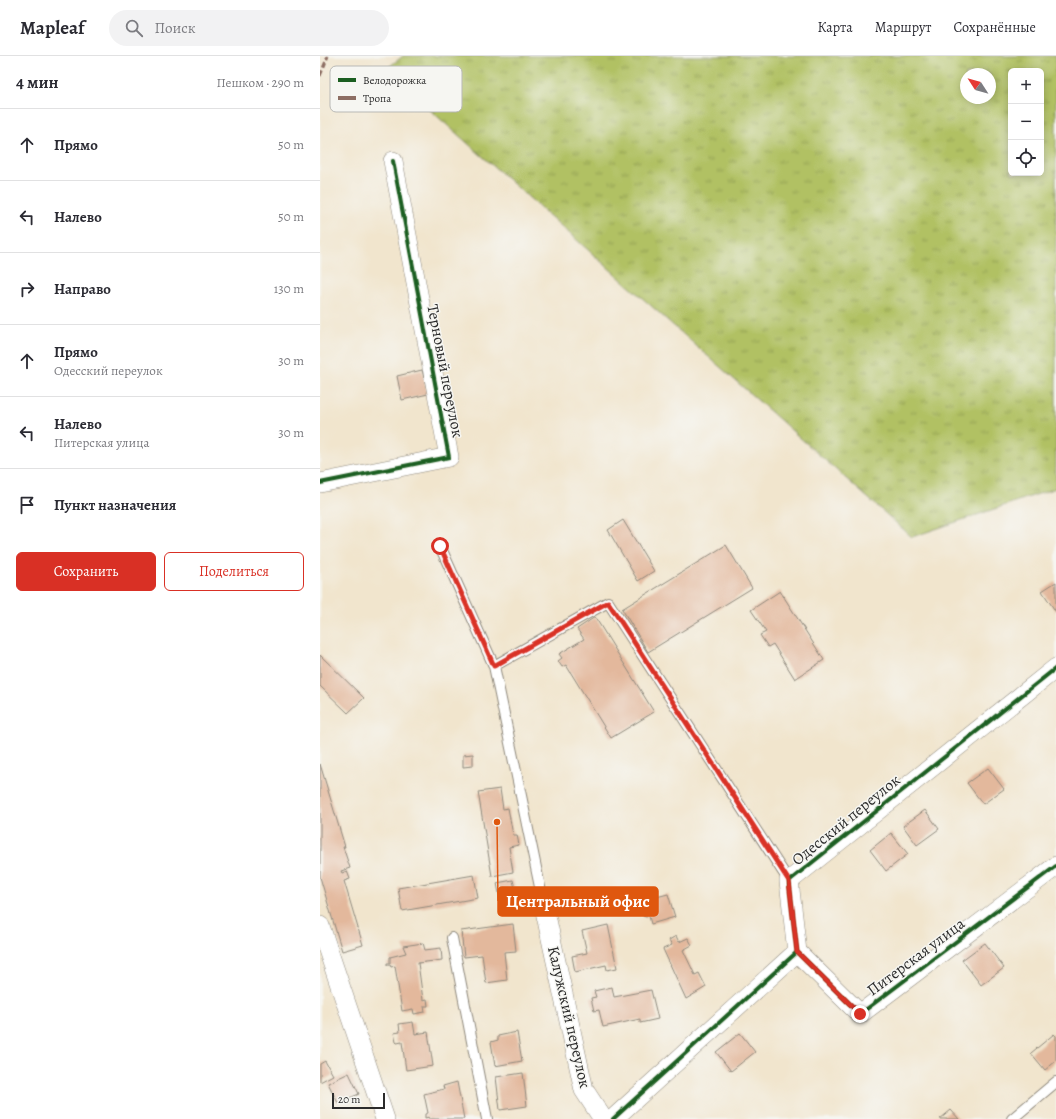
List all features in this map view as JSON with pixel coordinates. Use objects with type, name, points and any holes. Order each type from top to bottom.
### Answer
[{"type":"street","name":"Терновый переулок","points":[[320,483],[449,456],[393,161]]},
{"type":"street","name":"Одесский переулок","points":[[797,952],[789,881],[1056,668]]},
{"type":"street","name":"Питерская улица","points":[[797,952],[860,1014],[1056,866]]},
{"type":"street","name":"Калужский переулок","points":[[545,911],[584,1090],[604,1119]]},
{"type":"street","points":[[320,926],[385,1119]]},
{"type":"street","points":[[613,1119],[797,952]]},
{"type":"lane","points":[[440,546],[494,666],[545,911]]},
{"type":"lane","points":[[494,666],[608,602],[789,881]]},
{"type":"lane","points":[[452,938],[487,1119]]},
{"type":"lane","points":[[1012,1119],[1056,1082]]},
{"type":"green space","points":[[403,56],[1056,56],[1056,488],[912,537],[432,112],[462,112],[462,66],[390,66]]},
{"type":"building","points":[[422,370],[428,394],[402,400],[397,376]]},
{"type":"building","points":[[623,520],[654,571],[638,581],[608,530]]},
{"type":"building","points":[[726,545],[752,588],[648,652],[622,609]]},
{"type":"building","points":[[1056,582],[1056,612],[1042,591]]},
{"type":"building","points":[[780,591],[824,660],[795,679],[773,644],[768,647],[760,635],[766,632],[751,610]]},
{"type":"building","points":[[595,617],[654,712],[611,738],[566,665],[562,667],[558,661],[562,658],[559,654],[584,639],[577,629]]},
{"type":"building","points":[[320,655],[364,698],[348,713],[320,686]]},
{"type":"building","points":[[473,754],[473,766],[463,767],[463,755]]},
{"type":"building","points":[[320,764],[350,868],[341,871],[342,873],[347,871],[350,879],[344,881],[363,945],[342,951],[320,877]]},
{"type":"building","points":[[988,768],[1004,789],[983,804],[967,783]]},
{"type":"building","points":[[500,789],[503,809],[508,808],[513,835],[517,835],[519,845],[509,847],[513,872],[492,876],[478,792]]},
{"type":"building","points":[[925,810],[939,829],[917,845],[903,826]]},
{"type":"building","points":[[891,833],[908,854],[886,871],[870,850]]},
{"type":"building","points":[[474,875],[478,898],[402,911],[398,888]]},
{"type":"building","points":[[513,880],[519,906],[502,909],[497,883]]},
{"type":"building","points":[[668,894],[675,917],[651,924],[649,916],[643,916],[642,912],[647,908],[645,900]]},
{"type":"building","points":[[513,924],[516,951],[504,952],[507,980],[486,983],[482,955],[464,957],[461,931]]},
{"type":"building","points":[[608,925],[617,968],[607,970],[606,965],[575,972],[572,956],[587,953],[582,931]]},
{"type":"building","points":[[676,936],[679,942],[688,938],[692,945],[683,950],[695,975],[699,973],[706,987],[686,999],[663,949],[672,945],[669,940]]},
{"type":"building","points":[[423,943],[425,950],[441,948],[442,960],[418,963],[423,1000],[427,999],[428,1006],[424,1006],[425,1012],[414,1014],[413,1009],[402,1011],[395,966],[391,967],[390,965],[387,965],[387,963],[390,963],[390,957],[406,953],[403,946]]},
{"type":"building","points":[[985,943],[1004,968],[981,985],[962,960]]},
{"type":"building","points":[[612,987],[614,997],[651,990],[658,1019],[640,1023],[640,1019],[603,1027],[599,1010],[594,1011],[591,998],[596,997],[594,991]]},
{"type":"building","points":[[413,1022],[415,1034],[428,1032],[433,1066],[406,1070],[402,1042],[396,1042],[394,1033],[400,1032],[399,1024]]},
{"type":"building","points":[[517,1032],[522,1061],[495,1066],[491,1042],[498,1040],[498,1036]]},
{"type":"building","points":[[740,1033],[755,1052],[731,1071],[716,1052]]},
{"type":"building","points":[[1054,1034],[1056,1036],[1056,1061],[1045,1070],[1031,1053]]},
{"type":"building","points":[[325,1061],[333,1075],[320,1082],[320,1064]]},
{"type":"building","points":[[349,1073],[359,1094],[338,1103],[328,1083]]},
{"type":"building","points":[[523,1073],[527,1106],[500,1110],[496,1077]]},
{"type":"building","points":[[457,1082],[464,1119],[425,1118],[425,1114],[428,1113],[424,1094],[444,1089],[443,1086]]},
{"type":"building","points":[[951,1110],[959,1119],[940,1119]]},
{"type":"marked path","points":[[320,76],[328,56]]},
{"type":"cycle path","points":[[320,483],[449,457],[393,161]]},
{"type":"cycle path","points":[[613,1119],[797,952],[789,881],[1056,668]]},
{"type":"cycle path","points":[[797,952],[860,1014],[1056,866]]},
{"type":"place","name":"Центральный офис","points":[[497,822]]},
{"type":"route","points":[[440,546],[494,666],[608,602],[789,881],[797,952],[860,1014]]}]
